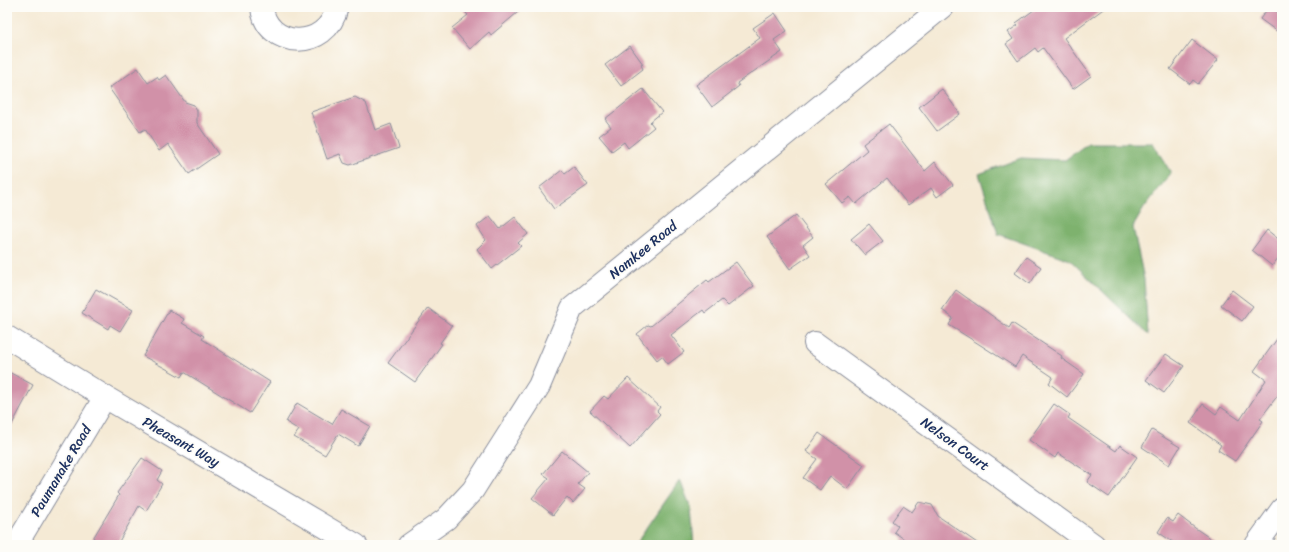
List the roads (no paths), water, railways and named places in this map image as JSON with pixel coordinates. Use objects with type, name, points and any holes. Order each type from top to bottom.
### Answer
[{"type":"street","points":[[262,7],[267,22],[275,31],[286,37],[297,40],[309,39],[320,34],[330,26],[337,7]]},
{"type":"street","name":"Namkee Road","points":[[409,545],[446,519],[473,490],[539,386],[572,308],[942,7]]},
{"type":"street","name":"Pheasant Way","points":[[7,337],[105,397],[356,545]]},
{"type":"street","name":"Nelson Court","points":[[815,343],[1094,545]]},
{"type":"street","name":"Paumanake Road","points":[[16,545],[105,397]]},
{"type":"street","points":[[1256,545],[1282,509]]}]
